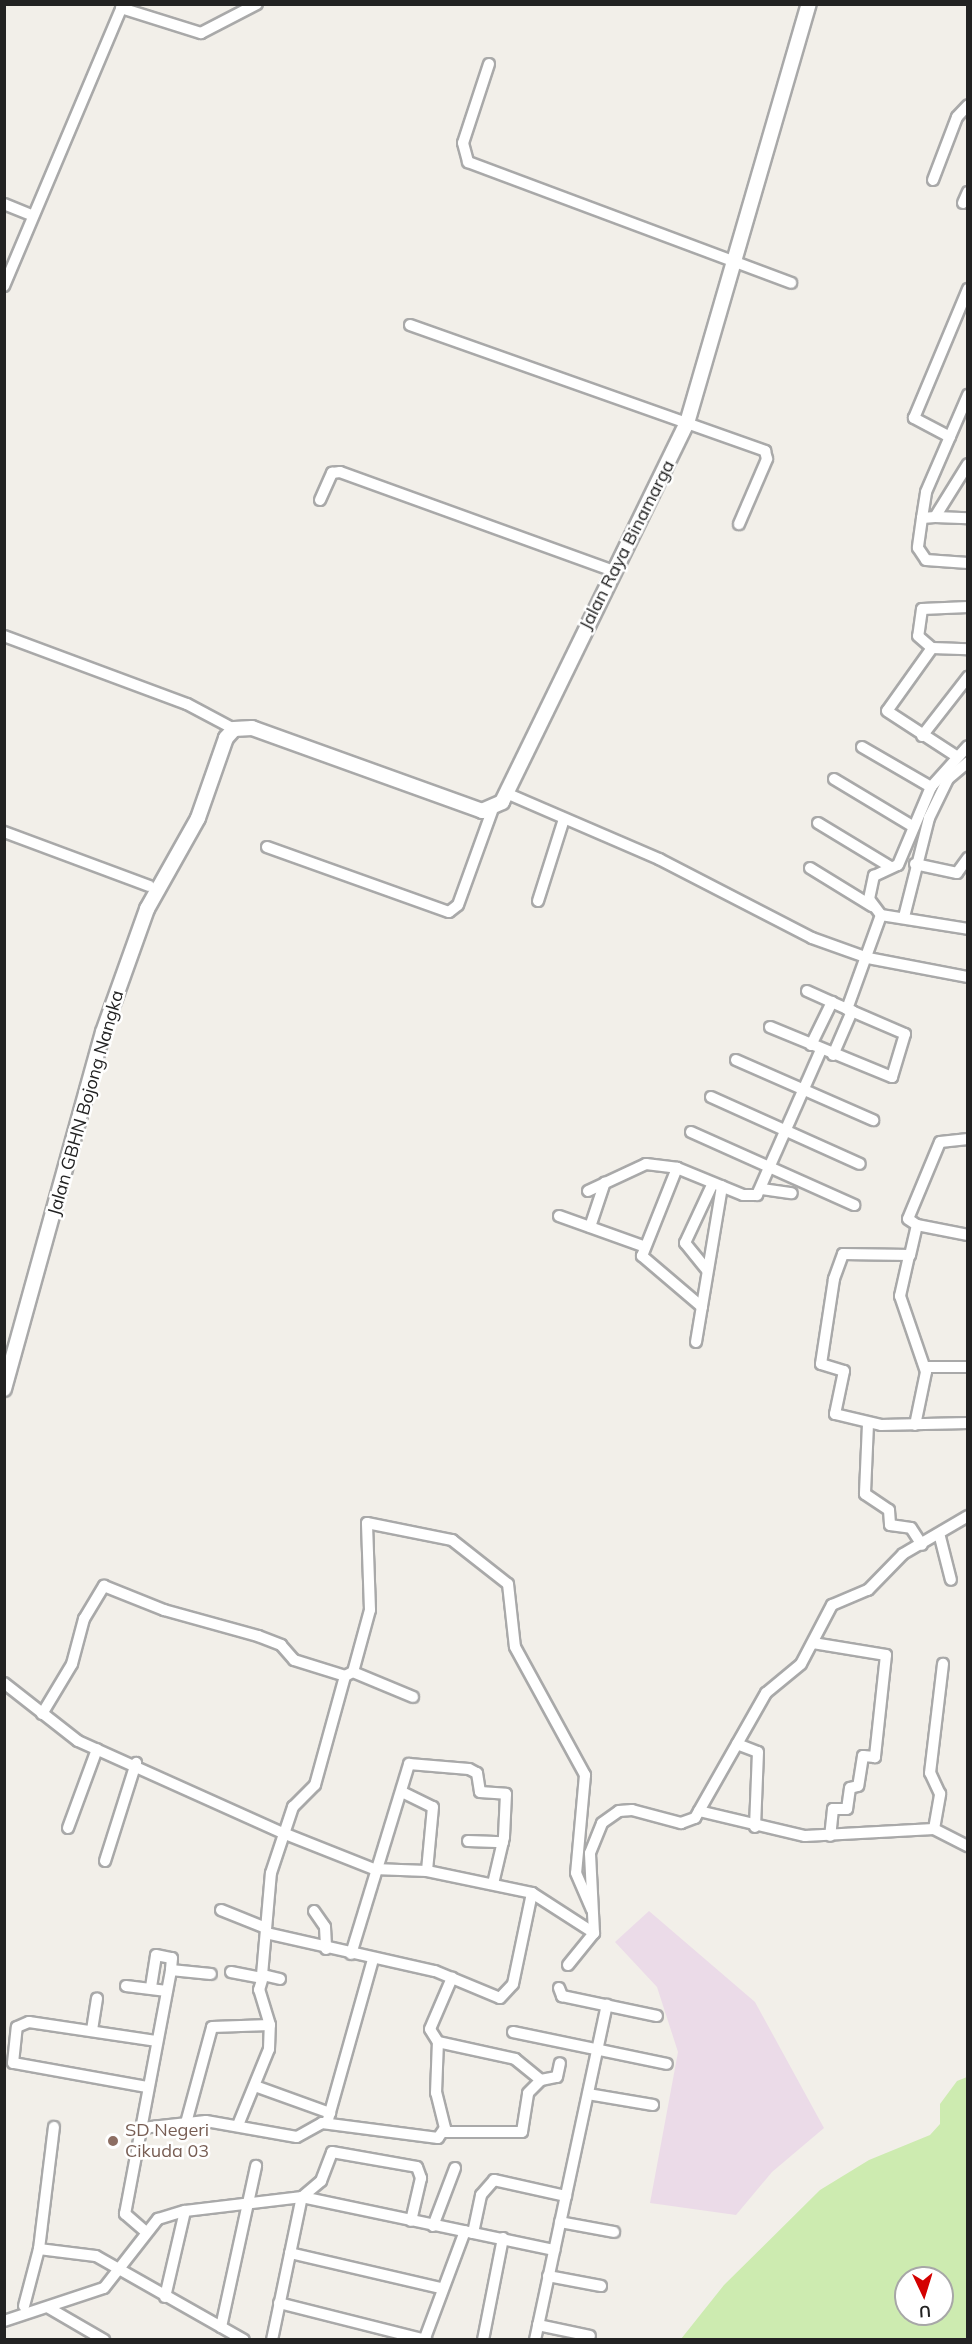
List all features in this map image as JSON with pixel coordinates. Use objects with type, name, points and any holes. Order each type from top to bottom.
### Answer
[{"type":"street","points":[[109,4],[201,33],[256,4]]},
{"type":"street","name":"Jalan Raya Binamarga","points":[[492,811],[506,794],[687,423],[737,261],[809,4]]},
{"type":"street","points":[[4,286],[122,7]]},
{"type":"street","points":[[489,64],[463,143],[468,162],[791,283]]},
{"type":"street","points":[[933,180],[957,117],[968,105]]},
{"type":"street","points":[[963,203],[968,192]]},
{"type":"street","points":[[4,204],[33,216]]},
{"type":"street","points":[[950,436],[915,418],[968,289]]},
{"type":"street","points":[[410,325],[767,452],[739,524]]},
{"type":"street","points":[[968,395],[926,492],[919,554],[931,561],[968,563]]},
{"type":"street","points":[[935,517],[964,476],[968,464]]},
{"type":"street","points":[[320,500],[332,473],[340,472],[614,571]]},
{"type":"street","points":[[922,518],[968,518]]},
{"type":"street","points":[[968,607],[922,609],[919,641],[932,648],[968,649]]},
{"type":"street","points":[[4,636],[187,704],[234,729],[252,728],[472,808],[492,811],[462,895],[449,912],[267,847]]},
{"type":"street","points":[[932,648],[887,709],[922,736],[956,756]]},
{"type":"street","points":[[922,736],[968,677]]},
{"type":"street","name":"Jalan GBHN Bojong Nangka","points":[[4,1389],[102,1032],[147,909],[198,818],[222,745],[234,729]]},
{"type":"street","points":[[872,906],[870,883],[889,866],[898,865],[931,787],[956,756],[968,746]]},
{"type":"street","points":[[862,747],[931,787]]},
{"type":"street","points":[[904,916],[915,864],[941,789],[968,762]]},
{"type":"street","points":[[834,779],[914,827]]},
{"type":"street","points":[[506,794],[659,859],[812,938],[868,958],[968,977]]},
{"type":"street","points":[[538,901],[564,819]]},
{"type":"street","points":[[818,823],[889,866]]},
{"type":"street","points":[[4,832],[149,886]]},
{"type":"street","points":[[915,864],[957,873],[968,858]]},
{"type":"street","points":[[810,868],[872,906],[881,915],[904,916],[968,929]]},
{"type":"street","points":[[833,1055],[881,915]]},
{"type":"street","points":[[770,1027],[884,1078],[894,1076],[905,1034],[807,991]]},
{"type":"street","points":[[762,1189],[803,1090],[832,1002]]},
{"type":"street","points":[[736,1060],[873,1120]]},
{"type":"street","points":[[711,1097],[860,1164]]},
{"type":"street","points":[[691,1132],[854,1205]]},
{"type":"street","points":[[968,1139],[940,1142],[908,1219],[917,1225],[968,1235]]},
{"type":"street","points":[[588,1191],[646,1164],[677,1168],[749,1197],[762,1189],[792,1192]]},
{"type":"street","points":[[677,1168],[644,1246],[645,1260],[702,1307]]},
{"type":"street","points":[[590,1227],[605,1182]]},
{"type":"street","points":[[696,1342],[718,1184]]},
{"type":"street","points":[[707,1270],[685,1249],[718,1184]]},
{"type":"street","points":[[559,1216],[644,1246]]},
{"type":"street","points":[[915,1425],[925,1367],[911,1341],[900,1296],[917,1225]]},
{"type":"street","points":[[909,1256],[847,1252],[834,1279],[821,1364],[844,1371],[835,1414],[868,1424],[968,1423]]},
{"type":"street","points":[[925,1367],[968,1368]]},
{"type":"street","points":[[868,1424],[865,1494],[889,1510],[890,1525],[910,1528],[922,1545]]},
{"type":"street","points":[[568,1965],[594,1933],[590,1853],[595,1833],[609,1816],[632,1810],[686,1823],[699,1811],[766,1693],[791,1676],[813,1643],[832,1605],[868,1590],[903,1554],[940,1537],[967,1518]]},
{"type":"street","points":[[238,2125],[266,2064],[270,2025],[262,1978],[271,1874],[295,1803],[315,1785],[373,1593],[367,1523],[452,1540],[497,1572],[512,1593],[515,1647],[585,1775],[576,1873],[592,1910]]},
{"type":"street","points":[[940,1537],[951,1580]]},
{"type":"street","points":[[42,1714],[72,1664],[84,1619],[104,1586],[164,1610],[258,1636],[281,1645],[294,1660],[349,1674],[413,1697]]},
{"type":"street","points":[[813,1643],[886,1655],[875,1757],[863,1756],[858,1786],[850,1788],[847,1809],[833,1809],[830,1836]]},
{"type":"street","points":[[934,1829],[940,1794],[930,1773],[943,1664]]},
{"type":"street","points":[[4,1683],[42,1714],[97,1749],[136,1763],[283,1833],[374,1869],[427,1870],[532,1893],[558,1905],[594,1933]]},
{"type":"street","points":[[737,1744],[758,1752],[754,1827]]},
{"type":"street","points":[[68,1828],[97,1749]]},
{"type":"street","points":[[105,1861],[136,1763]]},
{"type":"street","points":[[351,1954],[374,1869],[402,1792],[409,1764],[469,1769],[477,1773],[480,1792],[506,1794],[503,1842],[493,1884]]},
{"type":"street","points":[[402,1792],[433,1807],[427,1870]]},
{"type":"street","points":[[699,1811],[754,1827],[830,1836],[934,1829],[968,1846]]},
{"type":"street","points":[[468,1841],[503,1842]]},
{"type":"street","points":[[221,1910],[266,1931],[452,1978],[491,1998],[510,1992],[532,1893]]},
{"type":"street","points":[[314,1911],[325,1927],[326,1948]]},
{"type":"street","points":[[146,2232],[125,2214],[172,1958],[156,1955],[151,1988]]},
{"type":"street","points":[[142,2128],[186,2122],[238,2125],[297,2137],[328,2118],[373,1959]]},
{"type":"street","points":[[171,1970],[211,1974]]},
{"type":"street","points":[[231,1972],[280,1979]]},
{"type":"street","points":[[445,2132],[436,2093],[438,2042],[430,2029],[452,1978]]},
{"type":"street","points":[[126,1986],[167,1991]]},
{"type":"street","points":[[559,1988],[562,1995],[657,2016]]},
{"type":"street","points":[[92,2030],[97,1998]]},
{"type":"street","points":[[535,2340],[607,2005]]},
{"type":"street","points":[[147,2087],[13,2063],[22,2023],[92,2030],[156,2041]]},
{"type":"street","points":[[186,2122],[212,2027],[270,2025]]},
{"type":"street","points":[[513,2032],[667,2064]]},
{"type":"street","points":[[438,2042],[515,2059],[541,2080]]},
{"type":"street","points":[[255,2086],[328,2118],[434,2138],[445,2132],[522,2132],[528,2093],[541,2080],[557,2077],[560,2063]]},
{"type":"street","points":[[588,2094],[652,2105]]},
{"type":"street","points":[[24,2307],[39,2249],[54,2127]]},
{"type":"street","points":[[272,2340],[302,2197],[321,2181],[335,2151],[417,2167],[421,2178],[411,2221]]},
{"type":"street","points":[[221,2327],[256,2166]]},
{"type":"street","points":[[433,2226],[455,2168]]},
{"type":"street","points":[[279,2303],[425,2339],[441,2288],[469,2232],[481,2195],[494,2180],[566,2196]]},
{"type":"street","points":[[4,2321],[93,2294],[120,2272],[146,2232],[162,2216],[185,2211],[302,2197],[554,2250]]},
{"type":"street","points":[[165,2297],[185,2211]]},
{"type":"street","points":[[560,2222],[614,2232]]},
{"type":"street","points":[[483,2340],[503,2238]]},
{"type":"street","points":[[39,2249],[88,2254],[244,2340]]},
{"type":"street","points":[[290,2253],[441,2288]]},
{"type":"street","points":[[548,2276],[601,2286]]},
{"type":"street","points":[[50,2308],[104,2340]]},
{"type":"street","points":[[538,2325],[590,2336]]},
{"type":"shaded area","points":[[649,1911],[755,2002],[824,2128],[772,2172],[736,2215],[650,2203],[678,2052],[657,1987],[615,1942]]},
{"type":"green space","points":[[967,2077],[967,2339],[681,2339],[724,2285],[820,2190],[869,2160],[930,2135],[940,2124],[940,2104],[957,2081]]},
{"type":"place","name":"SD Negeri Cikuda 03","points":[[113,2141]]}]
